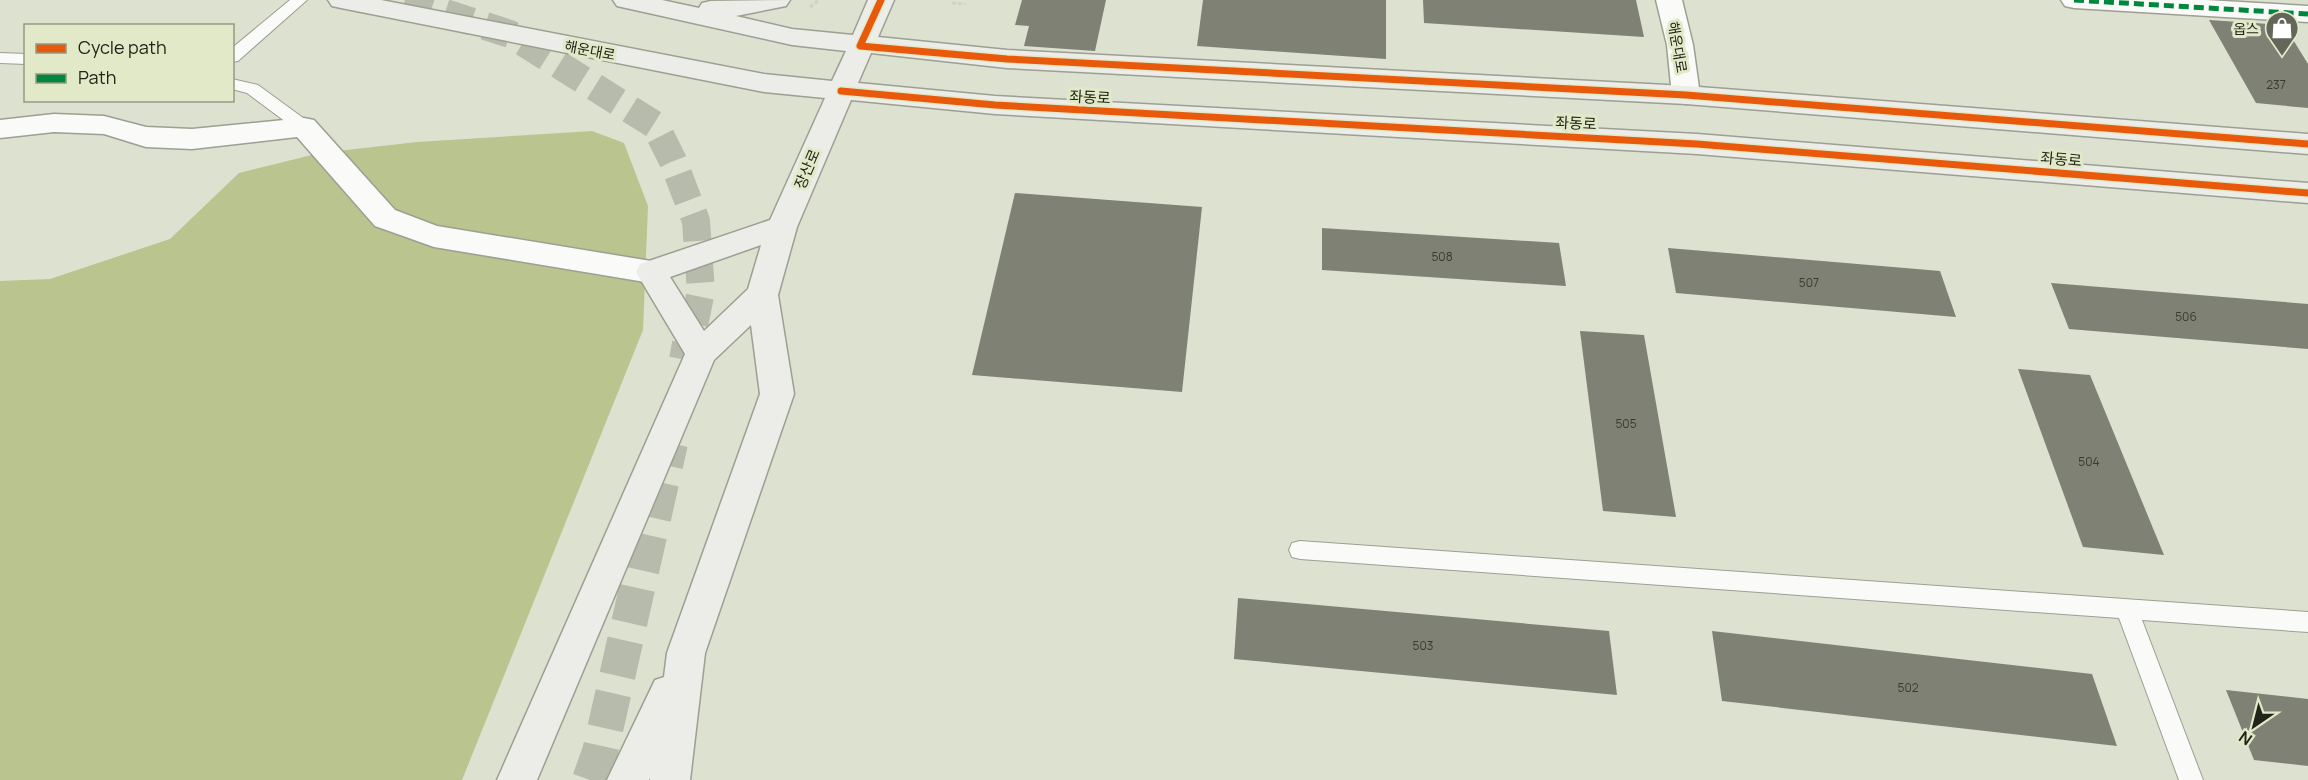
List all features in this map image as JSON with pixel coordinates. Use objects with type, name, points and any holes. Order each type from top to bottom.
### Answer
[{"type":"main road","name":"해운대로","points":[[341,0],[730,78],[841,91]]},
{"type":"main road","points":[[626,0],[792,37],[860,46],[1019,60],[1686,95],[2308,144]]},
{"type":"main road","points":[[660,8],[733,9],[777,0]]},
{"type":"main road","points":[[860,46],[880,0]]},
{"type":"main road","name":"장산로","points":[[762,295],[782,227],[860,46]]},
{"type":"main road","name":"좌동로","points":[[841,91],[1007,106],[1697,144],[2308,193]]},
{"type":"main road","points":[[701,353],[651,272],[782,227]]},
{"type":"main road","points":[[519,778],[701,353],[762,295]]},
{"type":"main road","points":[[627,780],[652,734],[686,653],[777,394],[762,295]]},
{"type":"main road","points":[[670,780],[686,653]]},
{"type":"street","name":"해운대로","points":[[1669,0],[1680,45],[1686,95]]},
{"type":"street","points":[[2074,0],[2308,14]]},
{"type":"street","points":[[0,129],[54,123],[104,125],[146,137],[192,139],[304,127],[385,218],[434,236],[651,272]]},
{"type":"lane","points":[[234,55],[299,0]]},
{"type":"lane","points":[[0,58],[24,59]]},
{"type":"lane","points":[[234,84],[252,89],[304,127]]},
{"type":"lane","points":[[1300,550],[2126,607],[2308,622]]},
{"type":"lane","points":[[2126,607],[2191,780]]},
{"type":"path","points":[[809,9],[819,0]]},
{"type":"path","points":[[952,3],[965,3]]},
{"type":"green space","points":[[592,131],[624,143],[648,206],[643,330],[462,780],[0,780],[0,281],[50,279],[170,239],[239,173],[320,153],[417,142]]},
{"type":"building","points":[[1022,0],[1106,0],[1095,51],[1024,46],[1029,26],[1015,25]]},
{"type":"building","points":[[1203,0],[1386,0],[1386,59],[1197,46]]},
{"type":"building","points":[[1423,0],[1636,0],[1644,37],[1424,23]]},
{"type":"building","points":[[2209,20],[2284,25],[2308,64],[2308,108],[2256,103]]},
{"type":"building","points":[[1015,193],[1202,207],[1182,392],[972,375]]},
{"type":"building","points":[[1322,228],[1559,243],[1566,286],[1322,270]]},
{"type":"building","points":[[1668,248],[1940,271],[1956,317],[1676,293]]},
{"type":"building","points":[[2051,283],[2308,304],[2308,349],[2069,329]]},
{"type":"building","points":[[1580,331],[1644,335],[1676,517],[1603,511]]},
{"type":"building","points":[[2018,369],[2090,375],[2164,555],[2083,547]]},
{"type":"building","points":[[1238,598],[1609,631],[1617,695],[1234,659]]},
{"type":"building","points":[[1712,631],[2092,674],[2117,746],[1722,701]]},
{"type":"building","points":[[2226,690],[2308,699],[2308,766],[2254,760]]},
{"type":"tunnel","points":[[405,0],[510,34],[655,125],[673,161],[696,221],[701,291],[690,345]]},
{"type":"tunnel","points":[[687,360],[690,344]]},
{"type":"tunnel","points":[[590,780],[600,752],[670,443]]},
{"type":"marked path","points":[[2074,0],[2308,14]]},
{"type":"cycle path","points":[[881,0],[860,46],[1007,59],[1686,95],[2308,144]]},
{"type":"cycle path","points":[[841,91],[995,105],[1697,144],[2308,193]]},
{"type":"place","name":"옵스","points":[[2282,57]]}]
